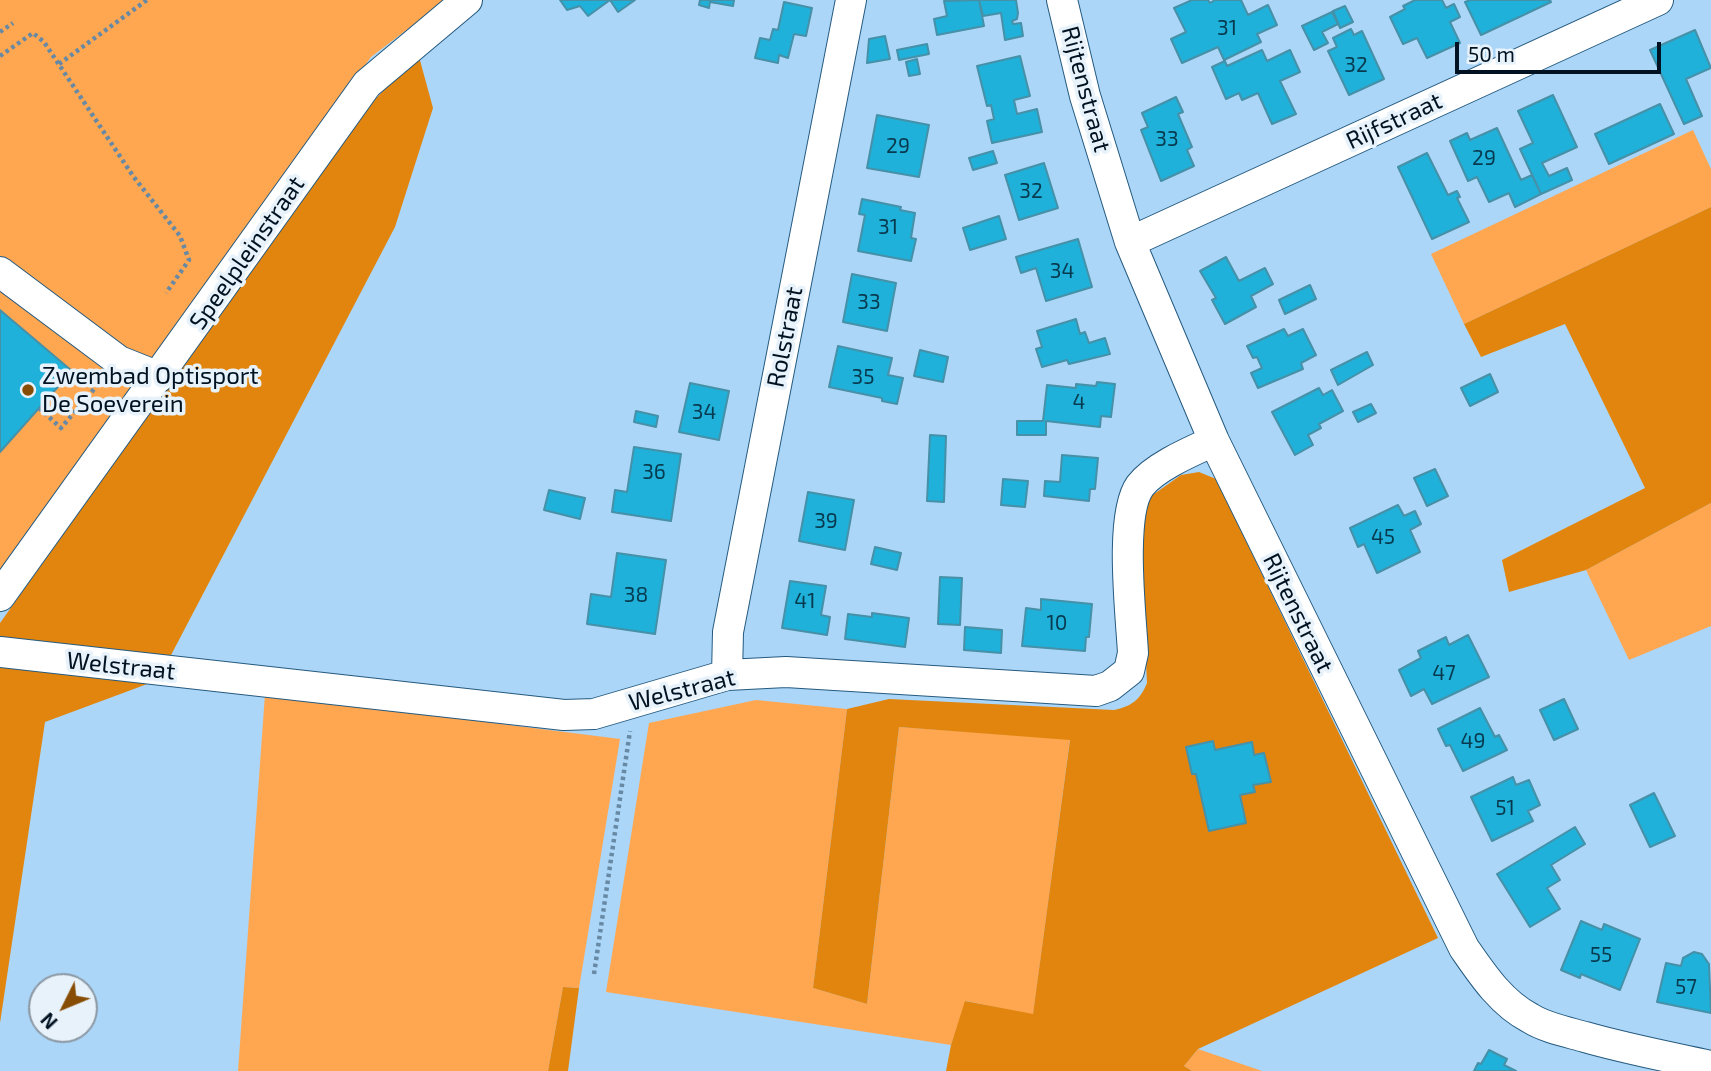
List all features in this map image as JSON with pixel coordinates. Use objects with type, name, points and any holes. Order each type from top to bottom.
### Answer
[{"type":"street","name":"Speelpleinstraat","points":[[0,596],[367,84],[467,0]]},
{"type":"street","name":"Rolstraat","points":[[727,675],[728,632],[851,0]]},
{"type":"street","name":"Rijtenstraat","points":[[1062,0],[1085,96],[1130,242],[1214,441],[1464,948],[1488,982],[1530,1019],[1614,1045],[1711,1066]]},
{"type":"street","name":"Rijfstraat","points":[[1130,242],[1658,0]]},
{"type":"street","points":[[0,272],[119,361],[159,377]]},
{"type":"street","name":"Welstraat","points":[[0,653],[564,715],[594,714],[727,675],[786,672],[1096,691],[1110,686],[1129,671],[1133,653],[1128,535],[1133,501],[1140,485],[1171,461],[1214,441]]},
{"type":"path","points":[[59,64],[147,0]]},
{"type":"path","points":[[0,32],[13,23]]},
{"type":"path","points":[[0,56],[33,33],[59,64],[133,176],[180,236],[189,260],[166,293]]},
{"type":"path","points":[[39,408],[61,428],[119,361]]},
{"type":"path","points":[[594,974],[634,702]]},
{"type":"shaded area","points":[[0,0],[446,0],[371,57],[0,580]]},
{"type":"shaded area","points":[[418,53],[433,108],[395,227],[158,680],[45,722],[0,1023],[0,623],[369,106]]},
{"type":"shaded area","points":[[1693,130],[1711,169],[1711,207],[1464,324],[1431,254]]},
{"type":"shaded area","points":[[1711,207],[1711,503],[1586,570],[1509,592],[1502,560],[1645,488],[1565,324],[1481,357],[1464,324]]},
{"type":"shaded area","points":[[1199,472],[1216,479],[1438,938],[1198,1049],[1184,1066],[1192,1071],[946,1071],[965,1001],[1033,1014],[1070,740],[899,727],[867,1004],[813,988],[847,709],[889,699],[1114,710],[1131,704],[1147,683],[1140,534],[1147,499],[1181,475]]},
{"type":"shaded area","points":[[1711,503],[1711,626],[1629,660],[1586,570]]},
{"type":"shaded area","points":[[265,694],[620,739],[579,988],[563,987],[548,1071],[238,1071]]},
{"type":"shaded area","points":[[756,700],[847,709],[813,988],[867,1004],[899,727],[1070,739],[1033,1015],[966,1001],[951,1045],[606,992],[649,723]]},
{"type":"shaded area","points":[[563,987],[579,988],[568,1071],[548,1071]]},
{"type":"shaded area","points":[[1198,1049],[1262,1071],[1192,1071],[1184,1066]]},
{"type":"building","points":[[560,0],[610,0],[588,16],[580,6],[567,10]]},
{"type":"building","points":[[610,0],[635,0],[618,12]]},
{"type":"building","points":[[700,0],[734,0],[733,6],[710,2],[709,8],[699,5]]},
{"type":"building","points":[[979,0],[1016,0],[1017,19],[1012,21],[1013,24],[1021,23],[1023,36],[1005,40],[1001,13],[983,16]]},
{"type":"building","points":[[979,0],[984,26],[937,35],[934,19],[947,16],[944,1]]},
{"type":"building","points":[[1192,0],[1208,0],[1210,3],[1215,0],[1241,0],[1248,15],[1268,5],[1277,25],[1257,34],[1261,42],[1224,60],[1218,47],[1182,63],[1171,39],[1186,32],[1174,8]]},
{"type":"building","points":[[1415,0],[1442,0],[1446,8],[1454,4],[1460,17],[1450,22],[1460,43],[1427,58],[1417,38],[1403,44],[1390,17]]},
{"type":"building","points":[[784,2],[812,8],[806,36],[794,34],[788,58],[779,55],[778,63],[755,58],[760,38],[770,40],[773,29],[778,30]]},
{"type":"building","points":[[1465,2],[1551,2],[1481,35]]},
{"type":"building","points":[[1345,6],[1353,22],[1340,28],[1333,11]]},
{"type":"building","points":[[1332,12],[1338,24],[1322,32],[1328,43],[1314,50],[1302,26]]},
{"type":"building","points":[[1351,29],[1354,35],[1362,31],[1384,79],[1349,95],[1328,51],[1337,47],[1333,38]]},
{"type":"building","points":[[1695,30],[1711,68],[1686,79],[1702,116],[1684,124],[1650,50]]},
{"type":"building","points":[[885,36],[890,59],[867,63],[869,39]]},
{"type":"building","points":[[927,44],[929,54],[899,60],[897,50]]},
{"type":"building","points":[[1262,50],[1267,61],[1290,50],[1300,72],[1280,81],[1296,114],[1272,124],[1258,93],[1242,100],[1239,93],[1226,99],[1212,67],[1225,61],[1227,66]]},
{"type":"building","points":[[1020,56],[1030,96],[1014,100],[1017,114],[1037,109],[1042,132],[992,143],[987,121],[994,119],[991,105],[987,106],[977,66]]},
{"type":"building","points":[[917,59],[920,74],[909,76],[906,62]]},
{"type":"building","points":[[1553,95],[1577,147],[1542,163],[1549,176],[1567,168],[1572,180],[1541,194],[1520,149],[1533,143],[1518,111]]},
{"type":"building","points":[[1176,97],[1183,112],[1178,114],[1192,147],[1187,150],[1194,166],[1161,181],[1141,130],[1148,127],[1142,113]]},
{"type":"building","points":[[1660,104],[1674,134],[1609,164],[1595,134]]},
{"type":"building","points":[[877,115],[929,125],[919,177],[867,168]]},
{"type":"building","points":[[1497,128],[1521,180],[1532,175],[1541,194],[1515,207],[1509,193],[1489,202],[1477,177],[1468,181],[1450,141],[1467,133],[1470,140]]},
{"type":"building","points":[[993,151],[997,163],[973,170],[969,158]]},
{"type":"building","points":[[1427,153],[1448,195],[1457,191],[1460,197],[1457,198],[1469,222],[1432,239],[1398,167]]},
{"type":"building","points":[[1044,163],[1058,208],[1019,220],[1005,175]]},
{"type":"building","points":[[862,199],[901,207],[900,210],[915,213],[911,238],[916,239],[911,261],[858,251],[865,215],[859,214]]},
{"type":"building","points":[[999,216],[1006,239],[970,250],[963,228]]},
{"type":"building","points":[[1078,239],[1092,287],[1046,301],[1036,268],[1021,273],[1016,257]]},
{"type":"building","points":[[1226,257],[1239,281],[1265,268],[1273,284],[1251,296],[1256,307],[1225,324],[1212,300],[1216,298],[1200,271]]},
{"type":"building","points":[[852,274],[896,283],[887,331],[843,322]]},
{"type":"building","points":[[1310,285],[1316,299],[1285,314],[1279,300]]},
{"type":"building","name":"Zwembad Optisport De Soeverein","points":[[0,310],[72,371],[0,452]]},
{"type":"building","points":[[1076,319],[1080,334],[1085,332],[1089,343],[1105,338],[1110,354],[1069,364],[1067,360],[1042,367],[1036,349],[1042,347],[1037,331]]},
{"type":"building","points":[[1284,329],[1288,336],[1303,329],[1316,355],[1301,363],[1303,369],[1258,388],[1251,373],[1262,368],[1247,346]]},
{"type":"building","points":[[838,346],[892,358],[888,375],[903,378],[897,404],[882,401],[882,398],[829,387]]},
{"type":"building","points":[[920,350],[948,357],[943,382],[914,376]]},
{"type":"building","points":[[1367,352],[1373,365],[1338,385],[1331,370]]},
{"type":"building","points":[[1490,374],[1498,392],[1470,406],[1461,388]]},
{"type":"building","points":[[1097,382],[1115,384],[1111,417],[1101,416],[1100,427],[1046,421],[1046,435],[1017,435],[1017,421],[1043,421],[1047,385],[1076,388],[1076,384],[1096,386]]},
{"type":"building","points":[[690,383],[729,391],[719,440],[679,432]]},
{"type":"building","points":[[1319,388],[1323,395],[1332,390],[1343,411],[1319,424],[1321,428],[1308,435],[1313,445],[1295,455],[1272,412]]},
{"type":"building","points":[[1371,404],[1376,413],[1358,422],[1353,412]]},
{"type":"building","points":[[636,411],[658,416],[656,427],[634,422]]},
{"type":"building","points":[[930,435],[946,436],[944,502],[927,501]]},
{"type":"building","points":[[634,447],[681,454],[671,521],[612,512],[615,490],[627,492]]},
{"type":"building","points":[[1062,455],[1098,458],[1095,489],[1090,489],[1089,501],[1044,496],[1045,481],[1060,482]]},
{"type":"building","points":[[1435,469],[1448,496],[1427,506],[1414,478]]},
{"type":"building","points":[[1003,479],[1028,481],[1025,507],[1001,505]]},
{"type":"building","points":[[549,490],[585,498],[580,519],[544,510]]},
{"type":"building","points":[[808,492],[854,500],[845,550],[799,541]]},
{"type":"building","points":[[1398,505],[1404,516],[1415,511],[1421,524],[1410,530],[1420,552],[1377,573],[1364,544],[1358,547],[1350,528]]},
{"type":"building","points":[[875,547],[901,553],[897,570],[871,564]]},
{"type":"building","points":[[617,553],[666,560],[655,634],[587,624],[591,594],[611,597]]},
{"type":"building","points":[[940,577],[962,578],[960,625],[938,624]]},
{"type":"building","points":[[790,581],[826,586],[821,615],[830,617],[827,635],[782,628]]},
{"type":"building","points":[[1041,599],[1092,604],[1085,651],[1022,646],[1026,608],[1041,610]]},
{"type":"building","points":[[872,613],[909,618],[905,647],[845,639],[848,614],[872,617]]},
{"type":"building","points":[[965,627],[1002,630],[1001,653],[964,650]]},
{"type":"building","points":[[1468,635],[1489,677],[1432,704],[1424,689],[1411,696],[1399,670],[1421,658],[1418,651],[1446,637],[1449,645]]},
{"type":"building","points":[[1564,699],[1578,729],[1554,740],[1540,710]]},
{"type":"building","points":[[1480,708],[1495,737],[1499,735],[1507,750],[1463,771],[1450,745],[1446,746],[1438,729]]},
{"type":"building","points":[[1213,741],[1215,750],[1252,742],[1254,755],[1264,753],[1271,782],[1253,785],[1255,792],[1240,795],[1246,823],[1209,831],[1196,774],[1192,774],[1186,747]]},
{"type":"building","points":[[1513,777],[1516,785],[1529,780],[1540,805],[1528,811],[1533,821],[1492,841],[1471,797]]},
{"type":"building","points":[[1654,793],[1675,836],[1650,847],[1630,805]]},
{"type":"building","points":[[1575,827],[1585,844],[1551,865],[1560,880],[1547,888],[1560,909],[1530,927],[1497,874]]},
{"type":"building","points":[[1581,921],[1602,930],[1604,924],[1640,939],[1620,990],[1581,974],[1580,978],[1561,970]]},
{"type":"building","points":[[1694,952],[1702,954],[1709,964],[1711,1013],[1657,1002],[1666,963],[1681,966],[1683,958]]},
{"type":"building","points":[[1489,1050],[1507,1059],[1504,1065],[1516,1071],[1474,1071]]},
{"type":"place","name":"Zwembad Optisport De Soeverein","points":[[28,390]]}]
